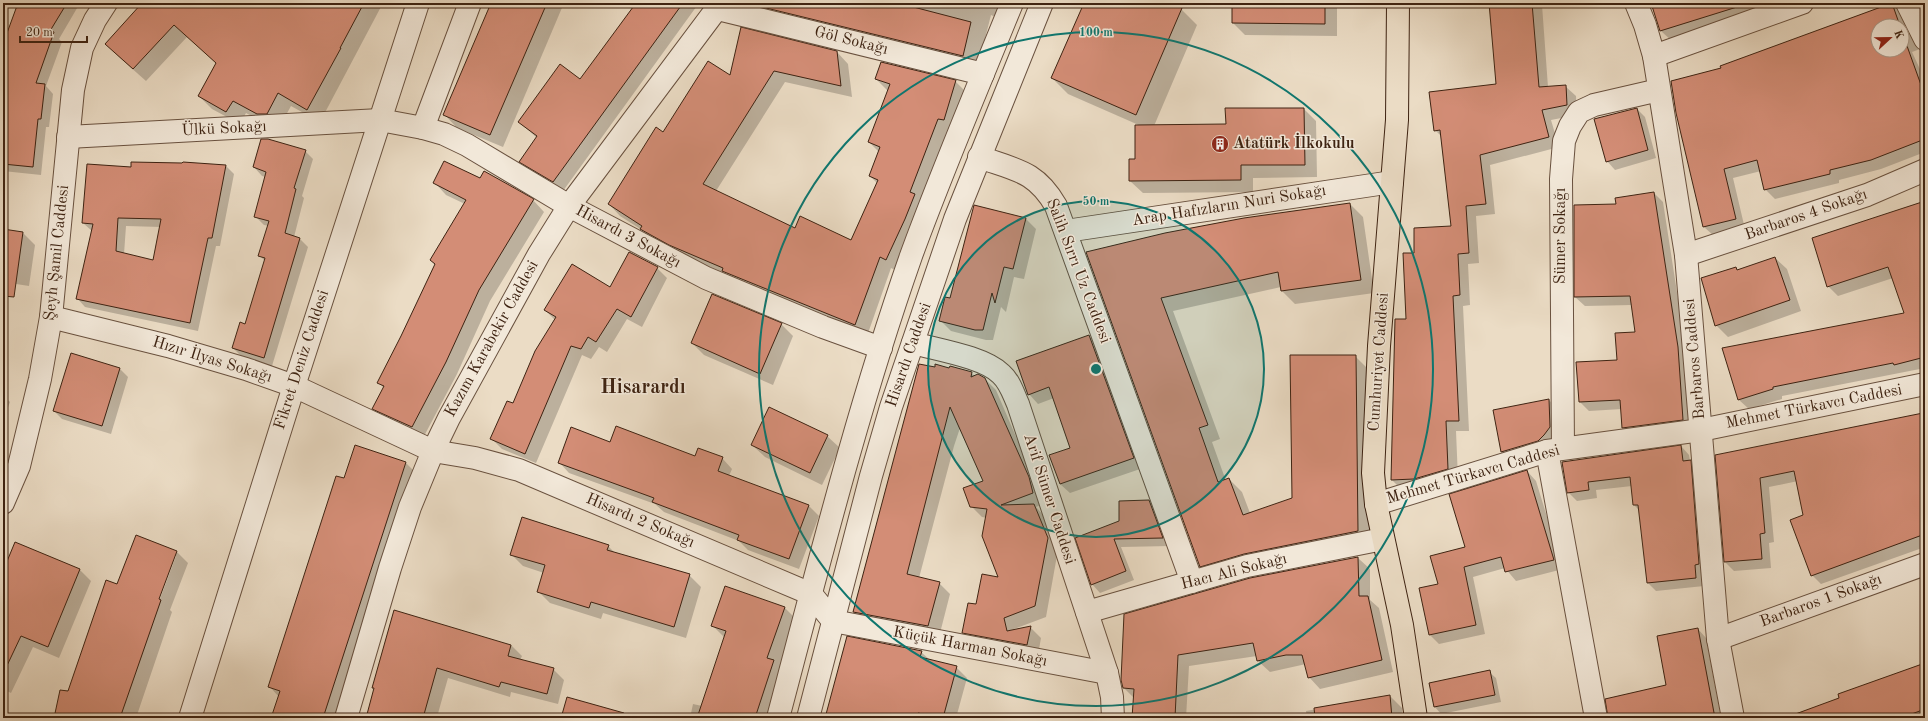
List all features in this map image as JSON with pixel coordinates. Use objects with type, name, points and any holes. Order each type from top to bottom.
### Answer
[{"type":"main road","name":"Cumhuriyet Caddesi","points":[[1398,3],[1398,120],[1376,394],[1373,473],[1376,504],[1402,625],[1416,718]]},
{"type":"street","name":"Şeyh Şamil Caddesi","points":[[3,503],[19,466],[34,407],[51,317],[73,90],[82,48],[95,20],[106,3]]},
{"type":"street","name":"Fikret Deniz Caddesi","points":[[190,718],[294,386],[418,3]]},
{"type":"street","points":[[423,128],[470,3]]},
{"type":"street","name":"Hisardı Caddesi","points":[[778,718],[853,439],[881,348],[912,256],[1012,3]]},
{"type":"street","name":"Hisardı Caddesi","points":[[808,718],[871,476],[892,407],[955,219],[1042,3]]},
{"type":"street","name":"Barbaros Caddesi","points":[[1636,3],[1645,25],[1654,56],[1686,255],[1718,639],[1733,718]]},
{"type":"street","points":[[1654,56],[1802,3]]},
{"type":"street","points":[[1907,3],[1925,38]]},
{"type":"street","name":"Göl Sokağı","points":[[720,6],[983,74]]},
{"type":"street","name":"Kazım Karabekir Caddesi","points":[[346,718],[390,568],[410,507],[432,451],[506,312],[539,254],[570,206],[720,6]]},
{"type":"street","name":"Sümer Sokağı","points":[[1596,718],[1555,449],[1561,179],[1564,141],[1570,126],[1579,112],[1594,105],[1659,90]]},
{"type":"street","name":"Ülkü Sokağı","points":[[68,138],[380,120]]},
{"type":"street","name":"Hisardı 3 Sokağı","points":[[380,120],[423,128],[444,134],[467,145],[570,206],[706,278],[823,327],[881,348]]},
{"type":"street","name":"Salih Sırrı Uz Caddesi","points":[[979,157],[1026,173],[1047,191],[1053,201],[1066,231],[1192,582]]},
{"type":"street","name":"Barbaros 4 Sokağı","points":[[1686,255],[1867,195],[1925,170]]},
{"type":"street","name":"Arap Hafızların Nuri Sokağı","points":[[1066,231],[1392,182]]},
{"type":"street","name":"Hızır İlyas Sokağı","points":[[51,317],[168,346],[246,369],[294,386],[432,451]]},
{"type":"street","name":"Arif Sümer Caddesi","points":[[914,343],[983,362],[994,367],[1010,385],[1018,404],[1107,673],[1112,698],[1113,718]]},
{"type":"street","name":"Mehmet Türkavcı Caddesi","points":[[1376,504],[1555,449],[1701,430],[1925,384]]},
{"type":"street","name":"Hisardı 2 Sokağı","points":[[432,451],[475,458],[519,470],[811,594],[833,621]]},
{"type":"street","name":"Hacı Ali Sokağı","points":[[1087,612],[1247,566],[1383,538]]},
{"type":"street","name":"Barbaros 1 Sokağı","points":[[1718,639],[1925,564]]},
{"type":"street","name":"Küçük Harman Sokağı","points":[[833,621],[1107,673]]},
{"type":"building","points":[[18,3],[67,3],[50,31],[54,32],[36,83],[45,84],[41,119],[38,119],[33,167],[3,164],[3,44]]},
{"type":"building","points":[[142,3],[364,3],[307,110],[278,93],[267,114],[257,114],[233,101],[226,112],[198,96],[216,63],[174,25],[133,69],[105,44]]},
{"type":"building","points":[[491,3],[547,3],[490,135],[443,115]]},
{"type":"building","points":[[636,3],[683,3],[553,182],[519,162],[537,136],[518,122],[560,64],[580,79]]},
{"type":"building","points":[[763,3],[898,3],[971,22],[963,56],[762,7]]},
{"type":"building","points":[[1084,3],[1170,3],[1182,8],[1136,115],[1051,78]]},
{"type":"building","points":[[1232,3],[1325,3],[1325,24],[1232,23]]},
{"type":"building","points":[[1489,3],[1532,3],[1539,87],[1566,85],[1567,105],[1542,110],[1549,137],[1480,155],[1486,204],[1466,206],[1469,253],[1458,254],[1460,295],[1453,296],[1459,421],[1446,421],[1448,469],[1414,479],[1391,480],[1395,319],[1406,319],[1403,253],[1414,253],[1414,228],[1451,226],[1440,130],[1434,131],[1429,92],[1496,84]]},
{"type":"building","points":[[1651,3],[1736,3],[1737,7],[1660,31]]},
{"type":"building","points":[[1892,3],[1897,18],[1870,18],[1870,58],[1910,58],[1910,54],[1925,96],[1925,139],[1871,160],[1830,170],[1830,174],[1764,190],[1757,160],[1724,169],[1736,219],[1703,227],[1676,113],[1671,81],[1721,68],[1720,66]]},
{"type":"building","points":[[741,27],[837,51],[841,86],[774,71],[703,184],[795,228],[800,216],[851,240],[878,180],[869,176],[880,147],[868,142],[890,84],[875,79],[881,62],[956,80],[944,120],[938,119],[910,192],[915,194],[905,219],[886,260],[880,257],[855,325],[722,271],[723,268],[669,245],[640,229],[642,226],[608,204],[656,127],[663,132],[708,61],[730,75]]},
{"type":"building","name":"Atatürk İlkokulu","points":[[1225,108],[1304,108],[1305,165],[1241,165],[1241,180],[1129,181],[1129,159],[1135,159],[1135,125],[1226,124]]},
{"type":"building","points":[[1637,108],[1648,150],[1606,162],[1594,119]]},
{"type":"building","points":[[261,139],[268,139],[306,150],[294,188],[296,189],[285,233],[300,238],[264,358],[232,348],[240,322],[245,324],[265,258],[258,256],[269,221],[254,217],[266,172],[253,167]]},
{"type":"building","points":[[444,161],[480,178],[484,171],[534,199],[479,290],[446,362],[412,427],[372,409],[384,386],[377,383],[435,264],[430,260],[466,200],[433,183]]},
{"type":"building","points":[[131,162],[183,162],[226,165],[212,238],[208,238],[190,323],[76,299],[93,224],[82,223],[87,164],[131,167]],"holes":[[[118,218],[161,219],[153,260],[116,251]]]},
{"type":"building","points":[[1654,192],[1678,347],[1683,420],[1622,428],[1620,400],[1579,402],[1576,362],[1617,360],[1615,333],[1635,332],[1630,296],[1574,297],[1574,205],[1616,204],[1615,198]]},
{"type":"building","points":[[1925,201],[1925,357],[1894,365],[1893,363],[1773,387],[1773,389],[1738,400],[1722,348],[1904,313],[1888,267],[1827,287],[1812,238]]},
{"type":"building","points":[[1350,203],[1361,280],[1281,291],[1278,272],[1161,298],[1208,425],[1199,428],[1218,482],[1229,478],[1243,515],[1292,498],[1290,355],[1356,355],[1358,531],[1244,554],[1200,567],[1086,252],[1165,233],[1244,218]]},
{"type":"building","points":[[974,205],[1026,218],[1013,269],[1004,267],[995,303],[992,293],[983,330],[975,330],[939,321],[945,297],[950,298]]},
{"type":"building","points":[[3,229],[23,232],[14,297],[3,296]]},
{"type":"building","points":[[629,252],[658,267],[631,317],[617,309],[596,342],[588,337],[581,349],[571,346],[525,454],[490,439],[507,401],[513,403],[535,351],[556,317],[544,310],[572,264],[610,287]]},
{"type":"building","points":[[1775,257],[1790,300],[1715,326],[1701,278],[1736,267],[1737,270]]},
{"type":"building","points":[[712,294],[782,323],[760,374],[691,343]]},
{"type":"building","points":[[1089,335],[1134,458],[1060,484],[1049,455],[1070,448],[1049,387],[1028,395],[1016,361]]},
{"type":"building","points":[[71,353],[120,368],[102,426],[53,411]]},
{"type":"building","points":[[919,364],[935,367],[935,364],[949,368],[950,366],[972,372],[971,377],[978,374],[985,378],[1029,477],[1033,493],[1001,505],[1034,504],[1048,538],[1035,606],[1004,618],[1007,631],[1031,626],[1027,645],[962,633],[968,603],[976,604],[982,574],[998,577],[982,536],[987,509],[970,507],[963,488],[983,481],[950,407],[907,574],[940,582],[928,626],[853,612]]},
{"type":"building","points":[[1549,399],[1550,427],[1544,435],[1538,441],[1501,452],[1493,410]]},
{"type":"building","points":[[769,407],[828,435],[810,473],[751,445]]},
{"type":"building","points":[[1923,413],[1925,424],[1925,534],[1811,576],[1790,520],[1803,515],[1794,471],[1760,478],[1765,533],[1760,534],[1762,559],[1724,562],[1715,455]]},
{"type":"building","points":[[616,426],[695,456],[698,448],[723,457],[718,471],[809,505],[789,559],[737,540],[739,535],[652,502],[654,498],[558,463],[571,427],[610,442]]},
{"type":"building","points":[[355,445],[406,462],[323,718],[271,718],[280,691],[268,687],[336,476],[344,478]]},
{"type":"building","points":[[1681,445],[1683,461],[1691,460],[1699,564],[1695,565],[1696,578],[1647,583],[1638,505],[1633,505],[1630,477],[1588,482],[1589,490],[1567,493],[1562,462]]},
{"type":"building","points":[[1527,470],[1554,560],[1505,572],[1501,557],[1464,567],[1476,625],[1429,635],[1419,588],[1438,584],[1430,556],[1465,547],[1449,494]]},
{"type":"building","points":[[1149,500],[1163,538],[1114,539],[1126,571],[1091,585],[1075,538],[1119,521],[1119,501]]},
{"type":"building","points":[[522,517],[609,545],[607,550],[690,574],[674,627],[591,602],[589,608],[537,592],[545,565],[510,555]]},
{"type":"building","points":[[136,535],[177,551],[159,599],[161,600],[120,718],[54,718],[60,690],[68,691],[106,580],[117,584]]},
{"type":"building","points":[[15,542],[80,569],[48,647],[21,636],[3,674],[3,571]]},
{"type":"building","points":[[1358,557],[1359,596],[1368,596],[1382,660],[1308,678],[1302,655],[1286,655],[1257,661],[1253,643],[1178,655],[1175,718],[1132,718],[1134,689],[1123,688],[1121,680],[1124,614],[1250,578]]},
{"type":"building","points":[[725,586],[785,607],[767,658],[774,660],[755,718],[697,718],[726,631],[711,626]]},
{"type":"building","points":[[394,610],[511,645],[508,656],[554,668],[547,694],[501,682],[499,687],[437,668],[423,718],[366,718],[374,688],[372,688]]},
{"type":"building","points":[[1698,628],[1715,718],[1608,718],[1605,699],[1666,685],[1657,636]]},
{"type":"building","points":[[847,636],[922,651],[920,657],[957,666],[943,718],[918,713],[917,718],[825,718]]},
{"type":"building","points":[[1925,663],[1925,709],[1901,718],[1791,718],[1790,716],[1839,698],[1838,694]]},
{"type":"building","points":[[1490,670],[1495,695],[1434,707],[1429,683]]},
{"type":"building","points":[[1390,695],[1392,718],[1315,718],[1314,708]]},
{"type":"building","points":[[567,697],[624,713],[623,718],[561,718]]},
{"type":"place","name":"Atatürk İlkokulu","points":[[1220,144]]},
{"type":"district","name":"Hisarardı","points":[[643,388]]}]
